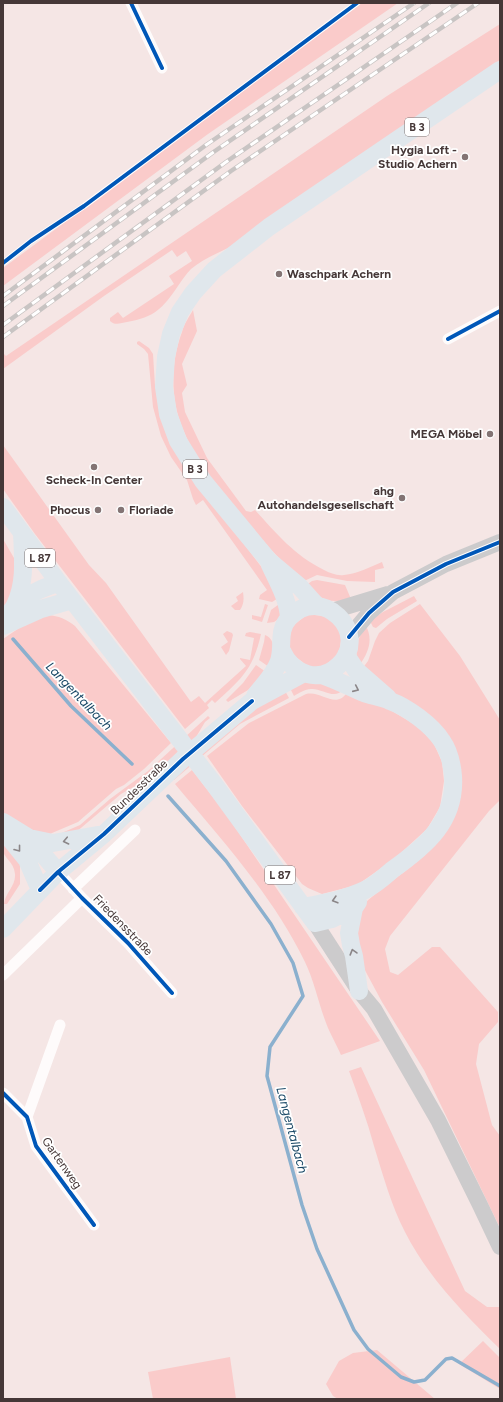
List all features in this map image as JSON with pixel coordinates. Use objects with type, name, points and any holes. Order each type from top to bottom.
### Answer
[{"type":"main road","name":"B 3","points":[[349,636],[347,626],[341,617],[324,608],[268,561],[202,481],[178,441],[168,414],[164,387],[166,358],[172,334],[180,312],[193,293],[214,270],[269,227],[500,70]]},
{"type":"main road","name":"L 87","points":[[3,507],[59,583],[214,784],[304,907],[359,991],[374,1009],[438,1120],[500,1247]]},
{"type":"main road","points":[[15,606],[22,578],[22,533]]},
{"type":"main road","points":[[282,652],[290,665],[304,673],[322,675],[332,671],[340,664],[346,655],[349,646],[349,636],[369,613],[393,592],[446,564],[500,542]]},
{"type":"main road","name":"B 3","points":[[268,561],[285,598],[289,610],[289,618]]},
{"type":"main road","points":[[3,620],[15,606],[30,594],[44,587],[59,583]]},
{"type":"main road","points":[[252,701],[279,663],[282,652],[281,634],[284,625],[297,611],[306,607],[324,608],[393,592]]},
{"type":"main road","points":[[3,626],[40,609],[72,600]]},
{"type":"main road","points":[[304,907],[324,903],[366,889],[402,863],[435,834],[449,810],[452,799],[453,783],[451,760],[442,741],[425,722],[391,701],[356,670],[346,655]]},
{"type":"main road","points":[[252,701],[304,673]]},
{"type":"main road","points":[[322,675],[364,693],[391,701]]},
{"type":"main road","name":"Bundesstraße","points":[[3,929],[58,872],[104,834],[183,759],[252,701]]},
{"type":"main road","points":[[3,822],[29,838],[58,872]]},
{"type":"main road","points":[[3,830],[27,860],[40,890]]},
{"type":"main road","points":[[29,838],[53,843],[104,834]]},
{"type":"main road","points":[[359,991],[349,933],[354,908],[366,889]]},
{"type":"main road","points":[[315,923],[332,919],[354,908]]},
{"type":"street","points":[[131,3],[162,68]]},
{"type":"street","points":[[448,339],[500,311]]},
{"type":"street","points":[[74,889],[135,830]]},
{"type":"street","name":"Friedensstraße","points":[[58,872],[128,943],[172,993]]},
{"type":"street","name":"Friedensstraße","points":[[3,975],[82,898]]},
{"type":"street","points":[[27,1117],[60,1025]]},
{"type":"street","name":"Gartenweg","points":[[3,1094],[27,1117],[36,1146],[94,1224]]},
{"type":"shaded area","points":[[362,3],[398,3],[208,134],[3,286],[3,268]]},
{"type":"shaded area","points":[[500,24],[500,60],[232,246],[196,265],[187,273],[167,301],[157,311],[145,318],[137,320],[118,324],[110,321],[110,318],[118,312],[123,318],[174,284],[169,276],[192,261],[186,251],[177,257],[172,250],[104,296],[3,369],[3,353],[6,356],[387,96]]},
{"type":"shaded area","points":[[193,310],[197,331],[182,364],[187,385],[182,393],[185,412],[207,458],[246,511],[251,512],[255,510],[286,543],[304,558],[324,570],[339,575],[354,573],[382,562],[384,568],[375,570],[375,582],[347,581],[317,575],[302,582],[234,509],[204,469],[182,427],[175,404],[173,379],[178,343],[184,326]]},
{"type":"shaded area","points":[[139,341],[149,348],[153,354],[155,386],[185,467],[263,569],[280,597],[272,602],[259,599],[260,595],[267,590],[203,500],[196,505],[187,480],[171,457],[161,436],[153,407],[148,354],[137,344]]},
{"type":"shaded area","points":[[3,445],[89,565],[106,583],[191,702],[199,696],[205,703],[246,666],[240,658],[250,660],[254,638],[245,636],[246,633],[250,632],[261,634],[254,657],[245,673],[215,703],[212,700],[207,705],[209,708],[185,729],[35,534],[3,489]]},
{"type":"shaded area","points":[[3,539],[14,558],[15,591],[3,610]]},
{"type":"shaded area","points":[[317,580],[345,585],[351,599],[336,601],[326,600],[305,586],[312,581]]},
{"type":"shaded area","points":[[243,592],[244,599],[242,606],[240,610],[235,610],[231,606],[238,601],[236,597]]},
{"type":"shaded area","points":[[414,596],[417,601],[387,619],[376,628],[373,627],[370,621],[383,612]]},
{"type":"shaded area","points":[[282,602],[280,618],[274,622],[267,623],[271,610]]},
{"type":"shaded area","points":[[265,604],[268,605],[262,622],[252,619],[252,615],[261,617]]},
{"type":"shaded area","points":[[420,604],[460,656],[500,720],[500,800],[489,811],[390,936],[385,949],[390,972],[398,975],[432,947],[440,947],[498,1012],[498,1022],[479,1044],[476,1064],[492,1125],[500,1136],[500,1228],[424,1070],[382,1002],[360,961],[356,946],[361,910],[364,904],[430,851],[450,825],[457,806],[460,765],[397,695],[373,679],[362,669],[368,661],[379,633],[390,623]]},
{"type":"shaded area","points":[[308,614],[329,617],[342,633],[339,654],[323,667],[309,667],[292,654],[288,641],[291,627]]},
{"type":"shaded area","points":[[48,615],[62,618],[75,626],[171,743],[144,769],[124,785],[116,789],[78,822],[52,833],[47,837],[11,820],[3,813],[3,639],[31,620]]},
{"type":"shaded area","points":[[366,626],[370,641],[366,655],[360,664],[356,654],[356,649]]},
{"type":"shaded area","points":[[227,631],[233,635],[229,651],[226,655],[221,647],[228,642],[223,634]]},
{"type":"shaded area","points":[[265,635],[272,641],[273,645],[269,667],[259,660]]},
{"type":"shaded area","points":[[256,665],[266,672],[248,690],[228,702],[226,700],[243,683]]},
{"type":"shaded area","points":[[304,680],[343,689],[336,694],[332,694],[315,689],[309,689],[294,696],[289,686]]},
{"type":"shaded area","points":[[284,689],[289,698],[240,724],[174,780],[172,778],[254,709]]},
{"type":"shaded area","points":[[348,691],[380,704],[419,727],[434,744],[442,762],[444,781],[440,807],[427,829],[393,860],[357,885],[322,894],[302,884],[242,806],[207,756],[249,723],[306,694],[318,695],[334,700],[343,697]]},
{"type":"shaded area","points":[[208,716],[210,718],[205,722],[196,737],[151,777],[121,794],[75,833],[57,835],[80,825],[110,799],[148,771]]},
{"type":"shaded area","points":[[192,770],[226,814],[380,1041],[341,1055],[328,1028],[312,978],[305,962],[278,914],[246,869],[175,784]]},
{"type":"shaded area","points":[[3,841],[20,861],[20,884],[7,904],[4,904],[6,896],[14,882],[15,874],[13,866],[4,854]]},
{"type":"shaded area","points":[[361,1067],[465,1291],[487,1307],[500,1307],[500,1349],[460,1308],[436,1280],[414,1249],[405,1232],[388,1190],[349,1071]]},
{"type":"shaded area","points":[[483,1341],[500,1358],[500,1389],[459,1364]]},
{"type":"shaded area","points":[[377,1350],[435,1399],[338,1399],[333,1396],[326,1384],[339,1361],[353,1353]]},
{"type":"shaded area","points":[[230,1357],[236,1399],[153,1399],[148,1372]]},
{"type":"waterway","name":"Langentalbach","points":[[13,639],[71,706],[132,764]]},
{"type":"waterway","name":"Langentalbach","points":[[168,796],[226,861],[271,924],[293,963],[303,996],[270,1047],[267,1076],[302,1205],[317,1249],[354,1330],[368,1349],[401,1377],[414,1382],[425,1380],[446,1359],[452,1358],[500,1386]]},
{"type":"railway","points":[[3,296],[206,145],[414,3]]},
{"type":"railway","points":[[3,306],[215,151],[429,3]]},
{"type":"railway","points":[[3,325],[226,162],[457,3]]},
{"type":"railway","points":[[3,337],[231,171],[478,3]]},
{"type":"cycle path","points":[[131,3],[162,68]]},
{"type":"cycle path","points":[[3,263],[31,241],[84,206],[357,3]]},
{"type":"cycle path","points":[[448,339],[500,311]]},
{"type":"cycle path","points":[[349,637],[369,613],[393,592],[446,564],[500,542]]},
{"type":"cycle path","points":[[40,890],[58,872],[104,834],[183,759],[252,701]]},
{"type":"cycle path","points":[[58,872],[128,943],[172,993]]},
{"type":"cycle path","points":[[3,1093],[27,1117],[36,1146],[94,1225]]},
{"type":"place","name":"Hygia Loft - Studio Achern","points":[[465,157]]},
{"type":"place","name":"Waschpark Achern","points":[[279,274]]},
{"type":"place","name":"MEGA Möbel","points":[[490,434]]},
{"type":"place","name":"Scheck-In Center","points":[[94,467]]},
{"type":"place","name":"ahg Autohandelsgesellschaft","points":[[402,498]]},
{"type":"place","name":"Phocus","points":[[98,510]]},
{"type":"place","name":"Floriade","points":[[121,510]]}]
